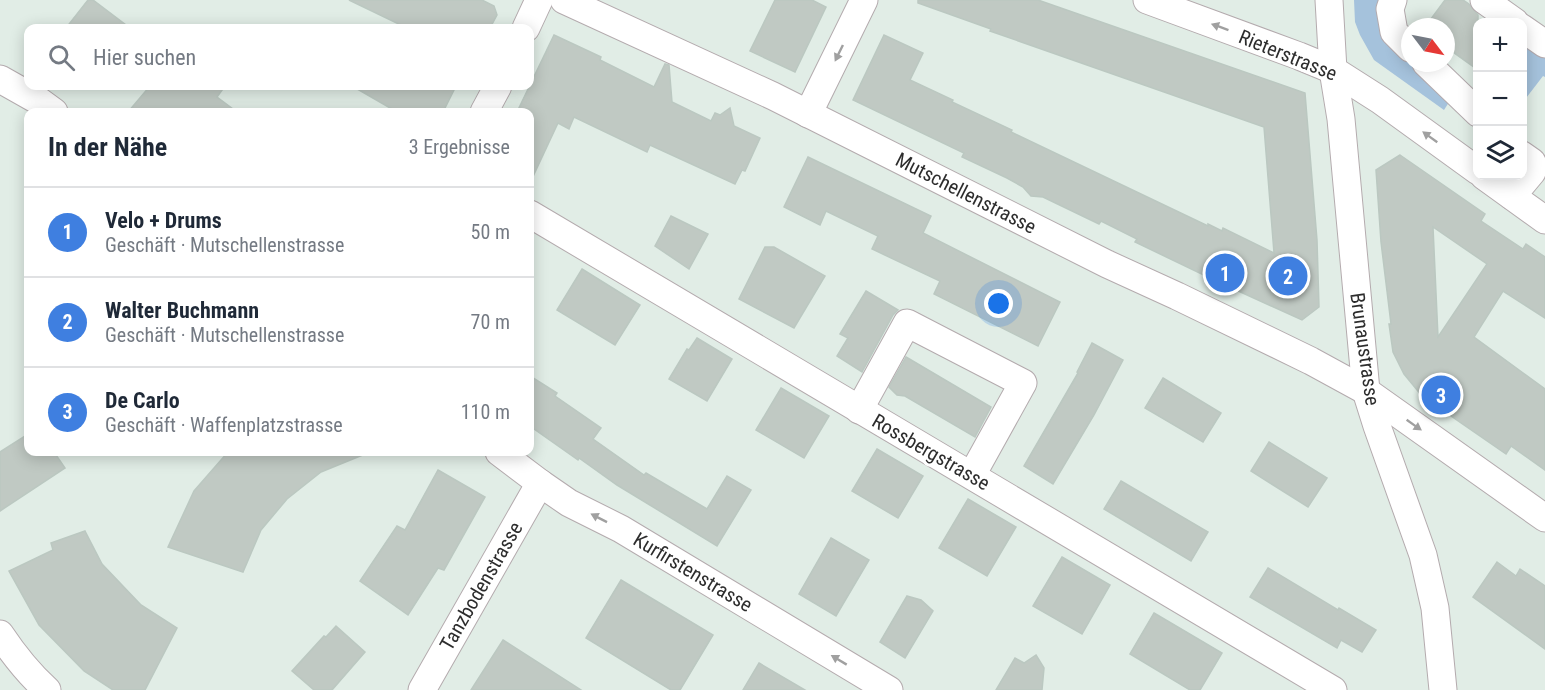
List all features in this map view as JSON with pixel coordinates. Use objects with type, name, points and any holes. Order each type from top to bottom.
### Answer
[{"type":"street","points":[[527,24],[539,0]]},
{"type":"street","name":"Mutschellenstrasse","points":[[564,0],[808,114],[1107,264],[1311,361],[1366,391],[1545,518]]},
{"type":"street","points":[[808,114],[864,0]]},
{"type":"street","name":"Rieterstrasse","points":[[1147,0],[1333,70],[1380,100],[1473,167]]},
{"type":"street","name":"Brunaustrasse","points":[[1329,0],[1333,70],[1341,120],[1366,391],[1423,555],[1435,608],[1443,690]]},
{"type":"street","points":[[1393,0],[1390,9],[1394,32],[1401,39]]},
{"type":"street","points":[[1484,0],[1509,18]]},
{"type":"street","points":[[1527,31],[1545,44]]},
{"type":"street","points":[[1435,72],[1473,108]]},
{"type":"street","points":[[0,79],[49,108]]},
{"type":"street","points":[[486,108],[496,90]]},
{"type":"street","points":[[1527,158],[1532,162],[1532,172],[1527,178]]},
{"type":"street","points":[[1490,180],[1545,220]]},
{"type":"street","points":[[1512,196],[1525,180]]},
{"type":"street","name":"Rossbergstrasse","points":[[534,216],[1333,690]]},
{"type":"street","points":[[859,410],[908,323],[1023,383],[972,476]]},
{"type":"street","name":"Kurfirstenstrasse","points":[[503,456],[569,503],[621,530],[889,690]]},
{"type":"street","name":"Tanzbodenstrasse","points":[[423,690],[540,483]]},
{"type":"street","points":[[0,634],[31,676],[47,690]]},
{"type":"shaded area","points":[[1354,0],[1379,0],[1401,45],[1401,72],[1422,72],[1451,99],[1444,110],[1374,60],[1355,22]]},
{"type":"shaded area","points":[[1527,43],[1545,55],[1545,77],[1543,76],[1527,97]]},
{"type":"building","points":[[88,0],[93,0],[125,24],[69,24]]},
{"type":"building","points":[[349,0],[482,0],[494,6],[497,15],[492,24],[399,24]]},
{"type":"building","points":[[775,0],[812,0],[826,7],[795,72],[750,51]]},
{"type":"building","points":[[918,0],[1038,0],[1305,93],[1317,240],[1319,307],[1302,320],[1223,284],[1213,283],[1206,276],[1135,242],[1137,239],[1101,221],[1099,224],[1043,197],[1031,196],[1023,187],[962,157],[964,153],[853,100],[884,35],[923,53],[910,80],[1012,130],[1011,132],[1208,226],[1208,224],[1222,231],[1223,228],[1274,253],[1264,127],[990,31],[991,29],[918,3]]},
{"type":"building","points":[[1445,0],[1463,0],[1469,4],[1478,15],[1478,18],[1473,18],[1473,66],[1455,53],[1455,18],[1432,18]]},
{"type":"building","points":[[554,35],[601,57],[600,60],[654,87],[665,64],[669,65],[672,102],[711,121],[715,113],[720,115],[730,108],[734,126],[760,138],[745,171],[742,170],[735,184],[650,145],[647,152],[574,117],[569,129],[558,123],[534,174],[534,108],[519,108],[528,90],[534,90],[534,77]]},
{"type":"building","points":[[147,90],[222,90],[217,97],[232,108],[131,108]]},
{"type":"building","points":[[359,90],[454,90],[445,108],[390,108]]},
{"type":"building","points":[[1400,155],[1485,214],[1481,221],[1523,249],[1526,244],[1545,257],[1545,318],[1503,291],[1474,337],[1545,389],[1545,470],[1511,446],[1506,454],[1422,396],[1404,374],[1393,352],[1389,324],[1391,324],[1381,242],[1376,170]],"holes":[[[1433,227],[1487,264],[1438,337]]]},
{"type":"building","points":[[808,157],[931,216],[923,233],[1060,302],[1038,346],[934,294],[940,281],[872,249],[878,236],[826,211],[820,225],[784,207]]},
{"type":"building","points":[[671,216],[708,234],[689,269],[655,246]]},
{"type":"building","points":[[765,247],[774,247],[825,276],[794,328],[739,299]]},
{"type":"building","points":[[582,269],[640,305],[615,345],[557,310]]},
{"type":"building","points":[[866,291],[898,310],[893,315],[862,372],[837,356],[848,338],[840,334]]},
{"type":"building","points":[[697,338],[732,359],[707,401],[669,379],[687,349],[689,350]]},
{"type":"building","points":[[1092,343],[1123,360],[1053,484],[1024,466],[1078,373]]},
{"type":"building","points":[[906,357],[991,407],[975,437],[905,396],[897,395],[889,387]]},
{"type":"building","points":[[1163,378],[1221,413],[1203,442],[1145,408]]},
{"type":"building","points":[[534,379],[557,393],[555,396],[601,428],[593,439],[644,475],[646,473],[707,509],[727,476],[751,490],[717,546],[617,485],[579,458],[578,460],[534,429]]},
{"type":"building","points":[[781,388],[829,416],[804,458],[756,430]]},
{"type":"building","points":[[24,437],[24,456],[57,456],[65,468],[0,511],[0,452]]},
{"type":"building","points":[[1269,442],[1327,478],[1308,507],[1251,471]]},
{"type":"building","points":[[877,449],[923,476],[898,518],[852,491]]},
{"type":"building","points":[[225,456],[360,456],[321,472],[287,499],[261,530],[243,572],[168,547],[194,491]]},
{"type":"building","points":[[438,470],[485,497],[444,570],[438,568],[408,615],[360,581],[397,526],[405,530]]},
{"type":"building","points":[[1121,481],[1208,532],[1191,561],[1104,509]]},
{"type":"building","points":[[968,499],[1016,527],[987,576],[939,548]]},
{"type":"building","points":[[85,531],[102,564],[141,605],[177,628],[145,690],[113,690],[84,671],[39,625],[9,571],[53,550],[51,543]]},
{"type":"building","points":[[831,538],[869,560],[836,616],[799,594]]},
{"type":"building","points":[[1062,557],[1110,585],[1082,634],[1033,606]]},
{"type":"building","points":[[1497,562],[1516,576],[1520,569],[1545,586],[1545,649],[1473,597]]},
{"type":"building","points":[[1268,568],[1376,630],[1362,652],[1341,640],[1337,648],[1250,597]]},
{"type":"building","points":[[621,580],[713,635],[680,690],[671,690],[586,638]]},
{"type":"building","points":[[907,596],[921,600],[933,611],[905,658],[880,642]]},
{"type":"building","points":[[1154,613],[1222,653],[1200,690],[1190,690],[1130,654]]},
{"type":"building","points":[[336,626],[365,652],[332,690],[314,690],[292,671]]},
{"type":"building","points":[[503,640],[581,690],[471,690]]},
{"type":"building","points":[[1036,655],[1044,668],[1042,690],[996,690],[1015,658],[1024,663]]},
{"type":"building","points":[[759,663],[805,690],[743,690]]},
{"type":"place","name":"Velo + Drums","points":[[1225,273]]},
{"type":"place","name":"Walter Buchmann","points":[[1288,276]]},
{"type":"place","name":"De Carlo","points":[[1441,395]]}]
